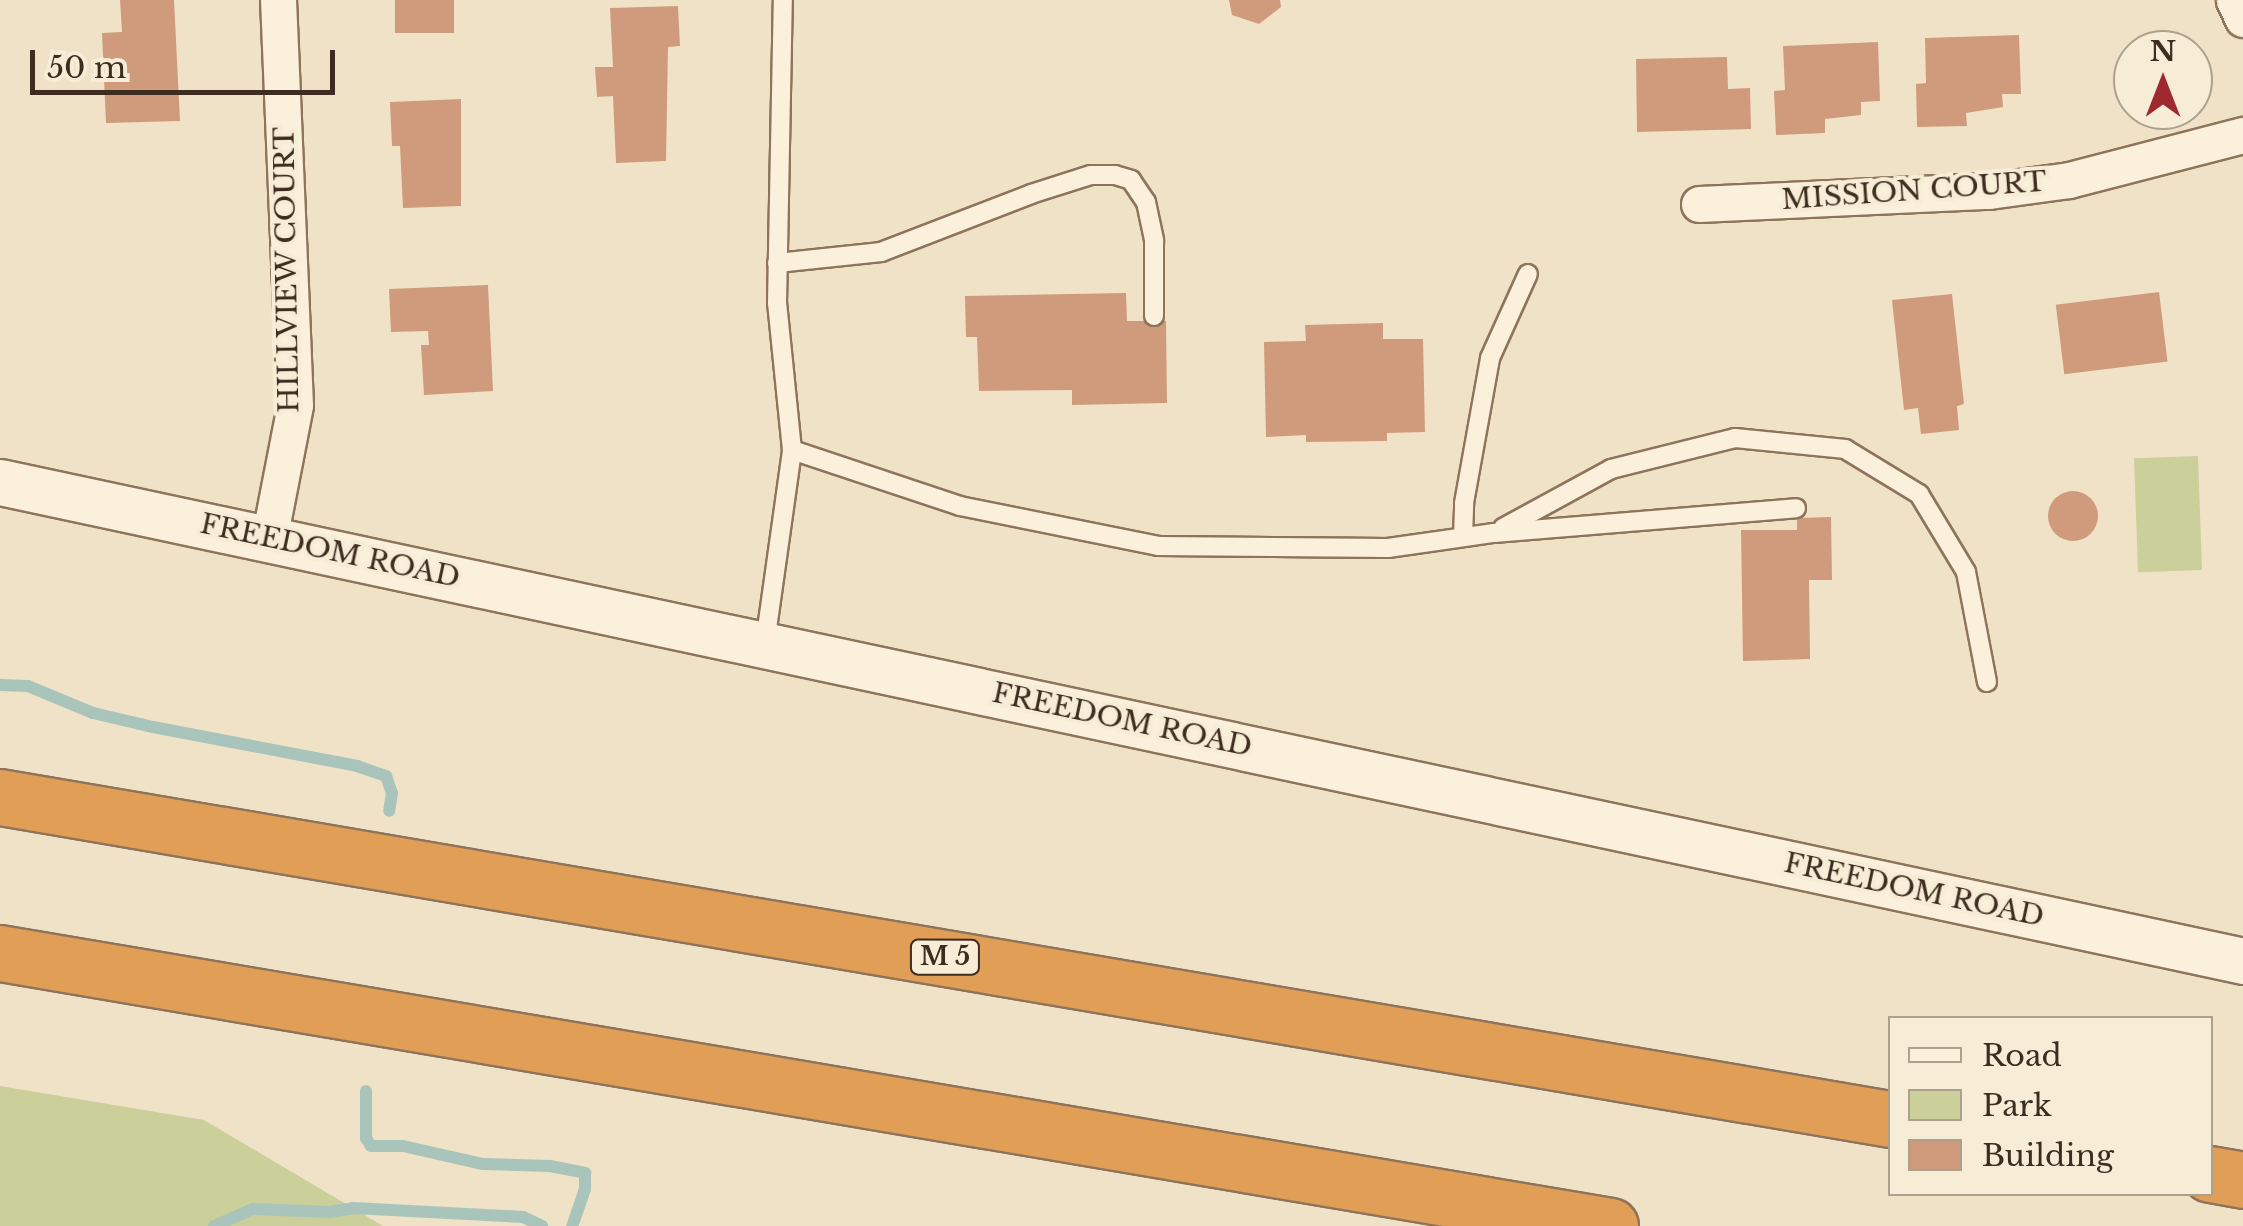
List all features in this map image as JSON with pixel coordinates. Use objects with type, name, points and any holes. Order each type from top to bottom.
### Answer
[{"type":"highway","name":"M 5","points":[[0,797],[1888,1119]]},
{"type":"highway","points":[[0,953],[1610,1226]]},
{"type":"highway","points":[[2213,1175],[2243,1180]]},
{"type":"street","name":"HILLVIEW COURT","points":[[268,538],[294,405],[278,0]]},
{"type":"street","points":[[2234,0],[2243,19]]},
{"type":"street","name":"MISSION COURT","points":[[1699,204],[2005,189],[2069,180],[2243,135]]},
{"type":"street","name":"FREEDOM ROAD","points":[[0,482],[2243,961]]},
{"type":"lane","points":[[764,643],[792,450],[777,303],[783,0]]},
{"type":"lane","points":[[778,263],[881,252],[1046,189],[1091,175],[1116,175],[1131,180],[1146,202],[1154,241],[1154,316]]},
{"type":"lane","points":[[1463,537],[1464,504],[1490,358],[1528,274]]},
{"type":"lane","points":[[1494,532],[1611,469],[1735,438],[1845,449],[1919,494],[1929,510],[1966,572],[1987,682]]},
{"type":"lane","points":[[792,450],[960,506],[1158,546],[1388,548],[1494,532],[1796,508]]},
{"type":"green space","points":[[2198,456],[2202,570],[2138,572],[2134,458]]},
{"type":"green space","points":[[0,1086],[204,1120],[383,1226],[0,1226]]},
{"type":"building","points":[[120,0],[174,0],[180,121],[106,123],[102,33],[122,32]]},
{"type":"building","points":[[395,0],[454,0],[454,33],[395,33]]},
{"type":"building","points":[[1229,0],[1280,0],[1281,7],[1259,24],[1232,15]]},
{"type":"building","points":[[678,6],[680,46],[668,47],[666,161],[616,163],[613,96],[597,97],[595,67],[613,67],[610,8]]},
{"type":"building","points":[[2019,35],[2021,94],[2002,94],[2003,107],[1966,113],[1967,126],[1917,127],[1916,84],[1926,83],[1925,38]]},
{"type":"building","points":[[1878,42],[1880,101],[1861,102],[1861,115],[1825,119],[1825,133],[1776,135],[1774,91],[1785,90],[1783,46]]},
{"type":"building","points":[[1727,57],[1728,89],[1750,88],[1751,129],[1637,132],[1636,59]]},
{"type":"building","points":[[461,99],[461,206],[403,208],[400,146],[392,146],[390,102]]},
{"type":"building","points":[[488,285],[493,391],[424,395],[421,345],[429,345],[428,331],[391,332],[389,289]]},
{"type":"building","points":[[2159,292],[2168,361],[2064,374],[2056,305]]},
{"type":"building","points":[[1126,293],[1127,321],[1166,321],[1167,403],[1072,405],[1072,390],[979,391],[977,337],[966,337],[965,296]]},
{"type":"building","points":[[1952,294],[1964,404],[1957,406],[1959,430],[1921,434],[1918,408],[1904,410],[1892,300]]},
{"type":"building","points":[[1383,323],[1383,339],[1423,339],[1425,432],[1387,433],[1387,441],[1306,442],[1306,435],[1266,437],[1264,342],[1306,341],[1305,325]]},
{"type":"building","points":[[2073,491],[2091,498],[2098,516],[2091,534],[2073,541],[2055,534],[2048,516],[2055,498]]},
{"type":"building","points":[[1831,517],[1832,580],[1809,580],[1810,659],[1743,661],[1741,530],[1797,530],[1797,518]]},
{"type":"waterway","points":[[0,685],[28,686],[93,713],[153,727],[357,766],[386,776],[392,793],[389,811]]},
{"type":"waterway","points":[[366,1091],[366,1138],[371,1146],[403,1146],[483,1164],[550,1166],[585,1173],[585,1189],[572,1226]]},
{"type":"waterway","points":[[214,1226],[253,1209],[329,1212],[353,1208],[523,1217],[542,1226]]}]
